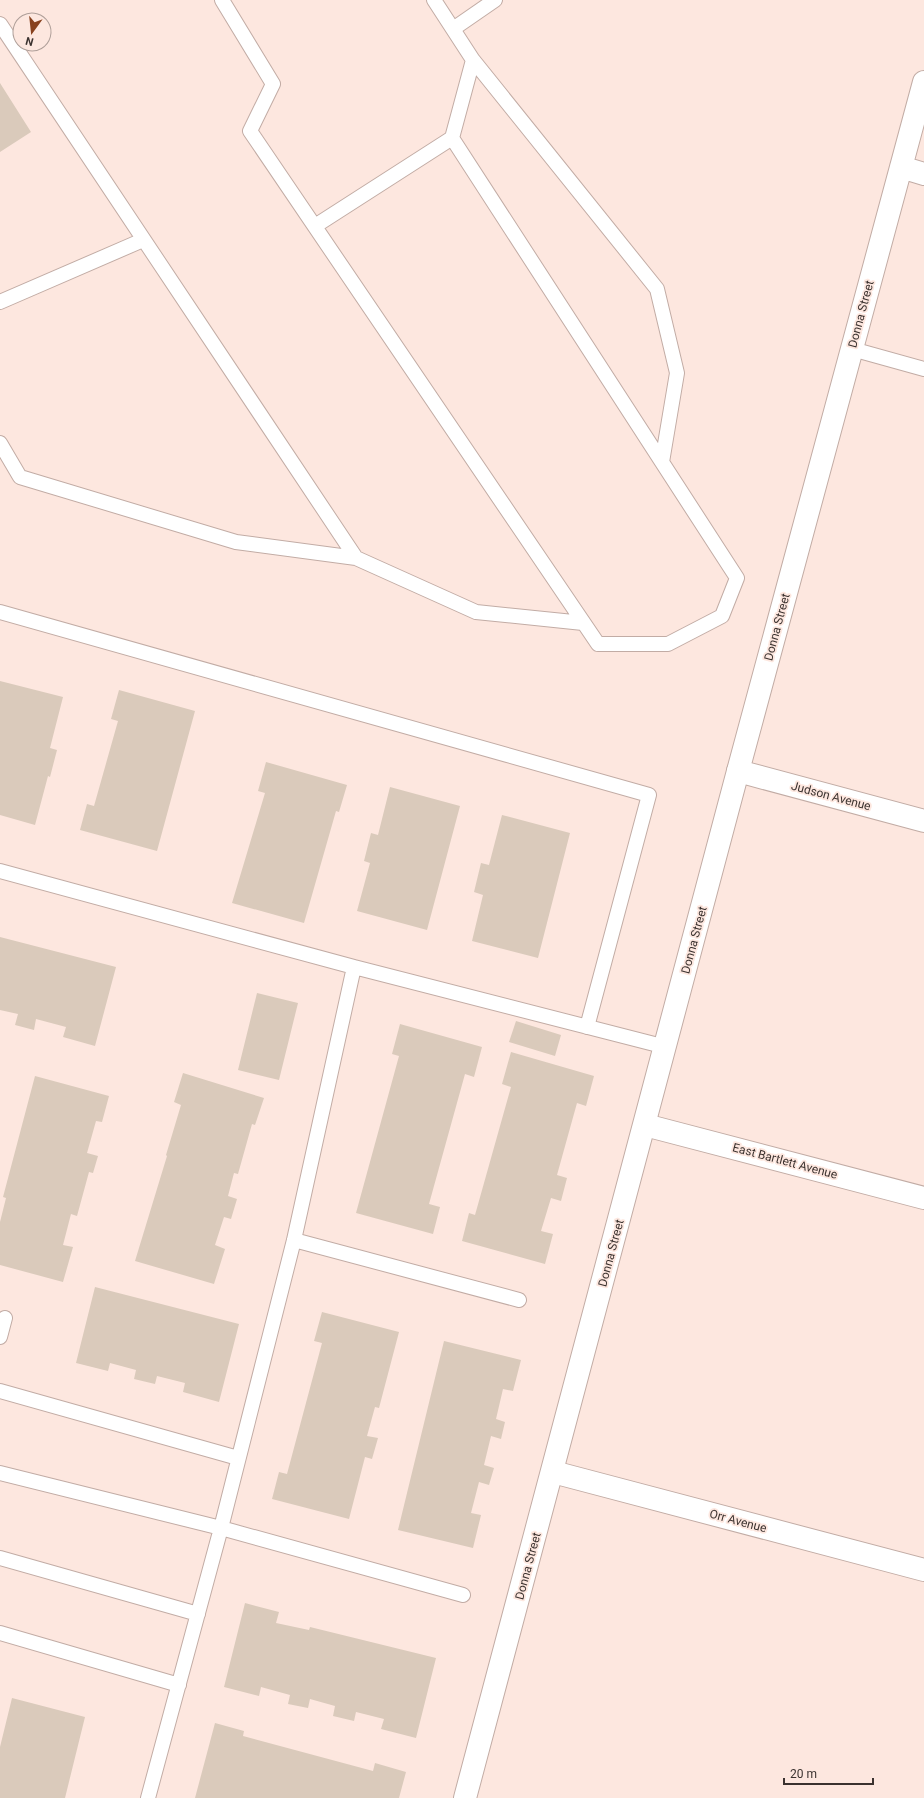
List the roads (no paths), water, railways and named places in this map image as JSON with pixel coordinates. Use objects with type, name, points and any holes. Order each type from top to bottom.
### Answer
[{"type":"street","name":"Donna Street","points":[[466,1798],[646,1125],[738,771],[924,82]]},
{"type":"street","points":[[901,167],[924,174]]},
{"type":"street","name":"Judson Avenue","points":[[738,771],[924,821]]},
{"type":"street","name":"East Bartlett Avenue","points":[[646,1125],[924,1198]]},
{"type":"street","name":"Orr Avenue","points":[[553,1472],[924,1570]]},
{"type":"lane","points":[[222,0],[273,84],[250,131],[583,623],[598,644],[668,644],[722,616],[737,578],[452,138]]},
{"type":"lane","points":[[434,0],[473,60],[657,289],[677,373],[662,462]]},
{"type":"lane","points":[[453,29],[495,0]]},
{"type":"lane","points":[[0,24],[356,558]]},
{"type":"lane","points":[[314,226],[452,138],[473,60]]},
{"type":"lane","points":[[0,302],[143,240]]},
{"type":"lane","points":[[852,349],[924,369]]},
{"type":"lane","points":[[0,443],[20,477],[236,542],[356,558],[476,612],[583,623]]},
{"type":"lane","points":[[0,612],[649,795],[588,1027]]},
{"type":"lane","points":[[0,871],[354,967],[666,1047]]},
{"type":"lane","points":[[148,1798],[221,1528],[294,1240],[354,967]]},
{"type":"lane","points":[[294,1240],[519,1300]]},
{"type":"lane","points":[[0,1337],[6,1318]]},
{"type":"lane","points":[[0,1391],[238,1458]]},
{"type":"lane","points":[[0,1473],[221,1528],[463,1595]]},
{"type":"lane","points":[[0,1558],[198,1614]]},
{"type":"lane","points":[[0,1633],[179,1685]]}]
